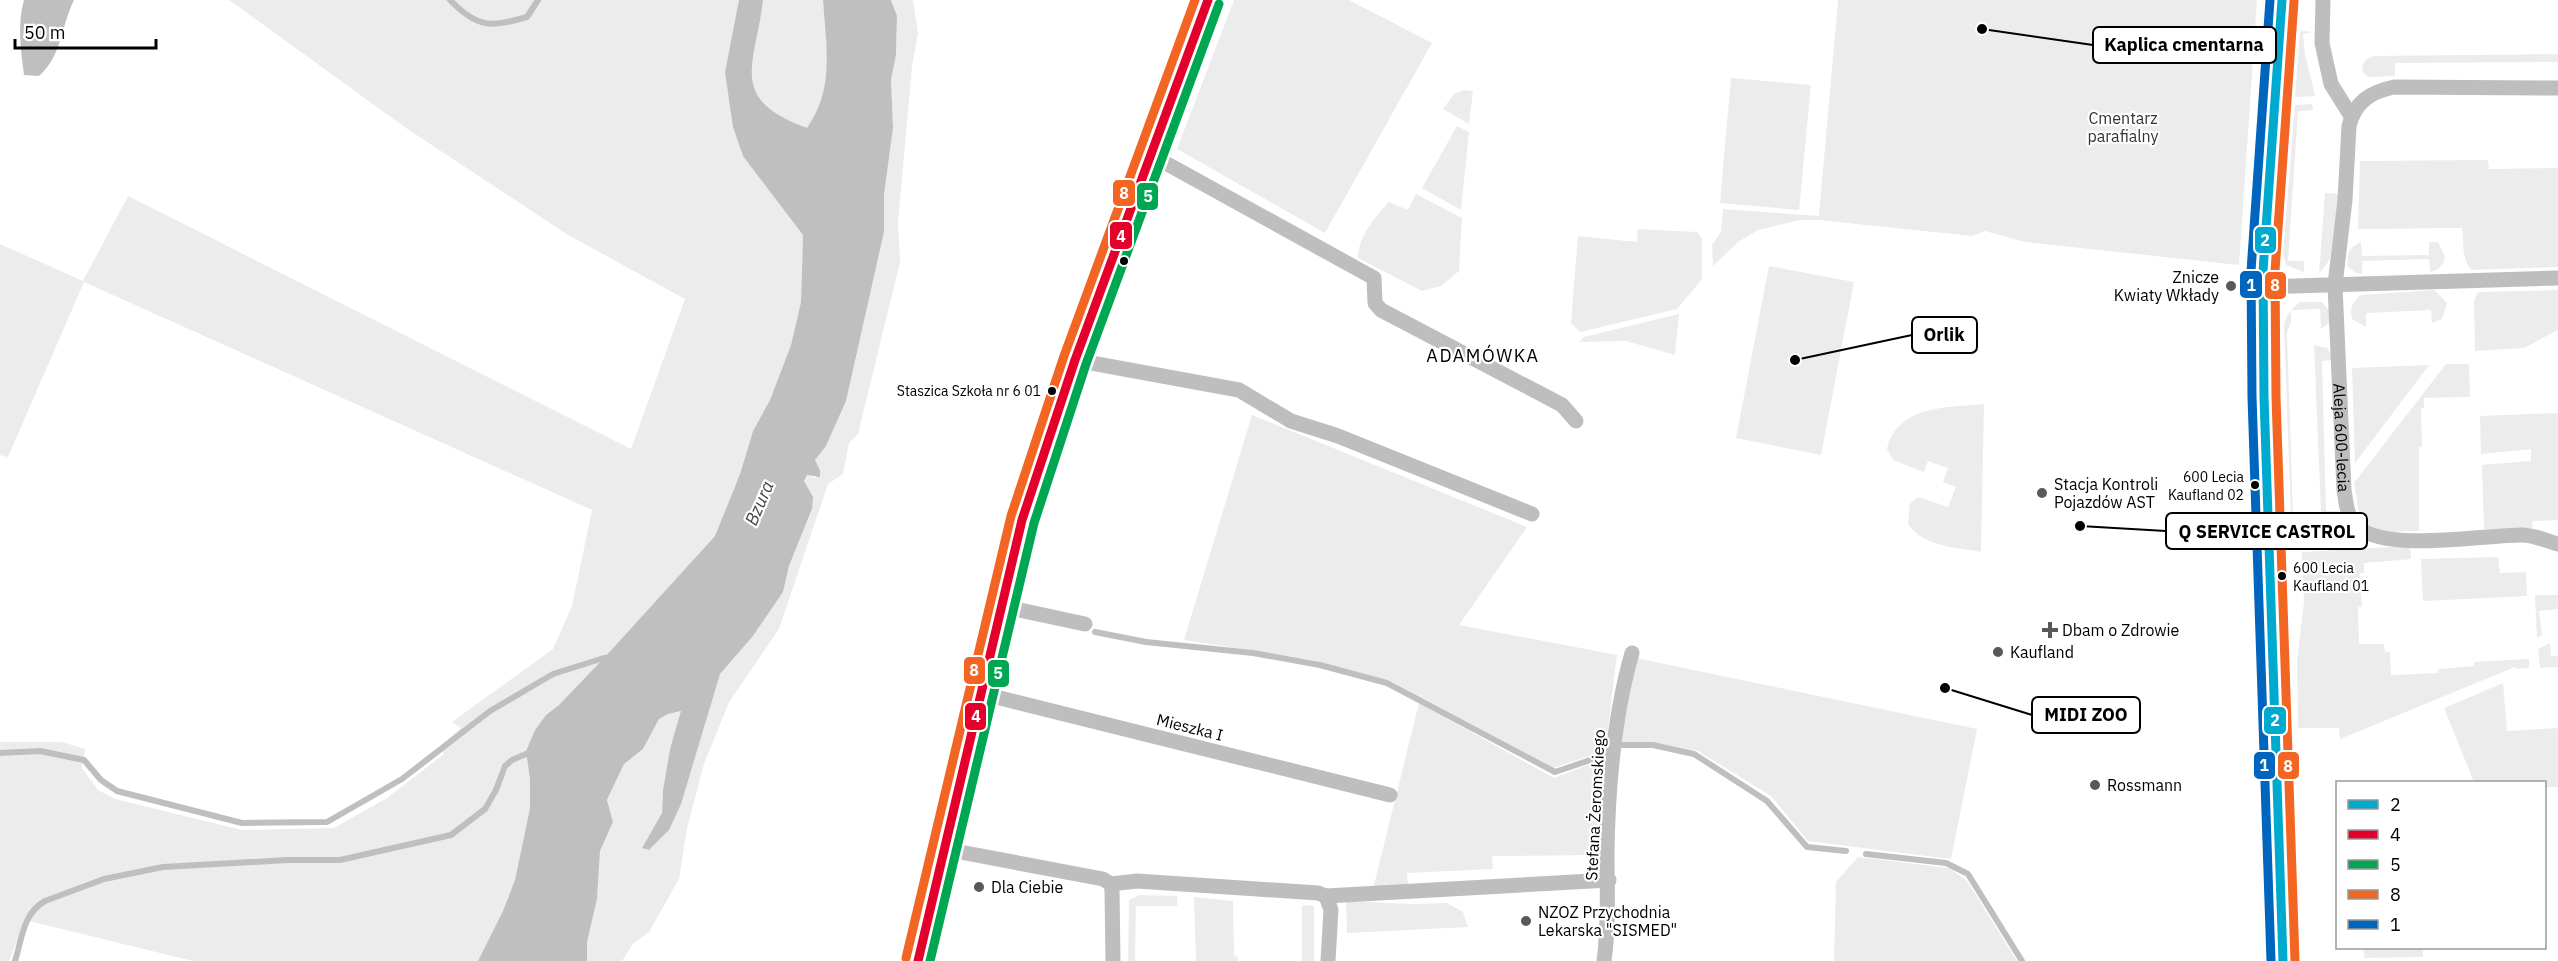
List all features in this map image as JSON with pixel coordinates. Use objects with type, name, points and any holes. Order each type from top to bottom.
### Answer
[{"type":"street","points":[[918,961],[1022,520],[1075,360],[1208,0]]},
{"type":"street","points":[[2282,0],[2264,233],[2263,287],[2264,418],[2283,961]]},
{"type":"street","points":[[2323,0],[2322,43],[2331,84],[2351,116],[2364,98],[2394,87],[2558,88]]},
{"type":"street","name":"Aleja 600-lecia","points":[[2351,116],[2345,200],[2335,285],[2344,490],[2353,523],[2376,537],[2387,539],[2415,540],[2525,535],[2558,544]]},
{"type":"street","points":[[1150,155],[1374,278],[1375,303],[1381,310],[1562,405],[1576,421]]},
{"type":"street","points":[[2263,287],[2558,278]]},
{"type":"street","points":[[1075,360],[1239,390],[1291,421],[1338,436],[1532,514]]},
{"type":"street","points":[[1001,606],[1085,624]]},
{"type":"street","name":"Stefana Żeromskiego","points":[[1604,961],[1609,880],[1607,852],[1613,759],[1623,685],[1632,652]]},
{"type":"street","name":"Mieszka I","points":[[981,693],[1390,795]]},
{"type":"street","points":[[944,849],[1095,876],[1110,885],[1137,881],[1318,893],[1326,896],[1609,880]]},
{"type":"street","points":[[1110,885],[1113,898],[1113,961]]},
{"type":"street","points":[[1326,896],[1330,910],[1328,961]]},
{"type":"green space","points":[[229,0],[739,0],[725,72],[784,207],[803,235],[801,302],[791,345],[770,400],[753,431],[740,474],[715,536],[604,658],[559,705],[546,715],[535,730],[526,751],[530,779],[530,808],[515,880],[503,911],[478,961],[193,961],[25,920],[9,961],[0,961],[0,742],[62,742],[85,749],[82,768],[98,790],[115,799],[242,830],[334,828],[387,798],[444,754],[439,747],[461,728],[452,722],[553,649],[572,606],[592,510],[84,282],[8,457],[0,455],[0,244],[83,281],[128,196],[631,449],[685,299],[568,235],[406,128]]},
{"type":"green space","points":[[763,0],[823,0],[827,66],[822,97],[807,129],[782,118],[765,105],[756,92],[752,78],[752,61]]},
{"type":"green space","points":[[891,0],[913,0],[918,33],[912,66],[898,223],[900,262],[858,434],[849,443],[843,474],[828,484],[779,629],[729,702],[704,764],[687,828],[679,879],[649,932],[633,944],[622,961],[587,961],[587,942],[597,899],[600,851],[613,822],[607,801],[624,764],[643,749],[659,719],[682,711],[670,749],[663,790],[662,813],[642,848],[649,850],[669,830],[720,674],[753,636],[783,592],[789,566],[812,510],[808,488],[804,481],[807,475],[815,478],[820,470],[815,460],[826,446],[846,401],[884,232],[884,195],[893,128],[891,80],[896,55],[897,16]]},
{"type":"green space","points":[[1234,0],[1349,0],[1432,43],[1325,233],[1177,149]]},
{"type":"green space","name":"Cmentarz parafialny","points":[[1838,0],[2257,0],[2239,265],[2025,242],[1985,231],[1972,236],[1800,220],[1758,230],[1738,242],[1713,266],[1712,245],[1721,232],[1723,209],[1819,216]]},
{"type":"green space","points":[[2300,32],[2313,32],[2303,34],[2305,54],[2315,96],[2295,97]]},
{"type":"green space","points":[[2558,54],[2558,62],[2395,63],[2395,76],[2368,77],[2362,67],[2367,59],[2374,56]]},
{"type":"green space","points":[[1731,78],[1811,85],[1799,210],[1720,203]]},
{"type":"green space","points":[[1464,90],[1473,91],[1469,124],[1443,109],[1454,94]]},
{"type":"green space","points":[[2312,104],[2313,110],[2298,111],[2288,261],[2304,261],[2304,272],[2286,265],[2283,254],[2295,105]]},
{"type":"green space","points":[[1457,126],[1469,132],[1461,210],[1422,188]]},
{"type":"green space","points":[[2488,160],[2489,169],[2558,168],[2558,267],[2472,270],[2466,261],[2462,228],[2358,229],[2360,161]]},
{"type":"green space","points":[[2325,193],[2339,194],[2330,259],[2319,274]]},
{"type":"green space","points":[[1416,194],[1462,218],[1459,271],[1441,286],[1422,291],[1358,258],[1364,235],[1389,202],[1408,210]]},
{"type":"green space","points":[[1638,229],[1697,232],[1702,239],[1702,279],[1677,309],[1580,332],[1571,323],[1578,236],[1637,242]]},
{"type":"green space","points":[[2361,242],[2362,256],[2429,255],[2429,242],[2438,242],[2445,256],[2440,267],[2430,272],[2429,259],[2362,261],[2362,274],[2356,273],[2348,267],[2348,255],[2353,247]]},
{"type":"green space","points":[[1769,266],[1854,282],[1821,455],[1736,438]]},
{"type":"green space","points":[[2434,290],[2447,303],[2442,319],[2432,323],[2431,310],[2366,313],[2366,327],[2352,319],[2352,306],[2361,295]]},
{"type":"green space","points":[[2558,290],[2558,330],[2524,348],[2475,351],[2474,300],[2478,292]]},
{"type":"green space","points":[[2300,302],[2322,302],[2331,313],[2329,323],[2321,329],[2320,309],[2291,310]]},
{"type":"green space","points":[[2291,310],[2291,323],[2287,332],[2293,516],[2295,526],[2305,537],[2336,539],[2336,541],[2299,542],[2291,517],[2284,326]]},
{"type":"green space","points":[[1679,314],[1675,355],[1626,341],[1579,342],[1584,337]]},
{"type":"green space","points":[[2314,345],[2327,348],[2334,360],[2322,361],[2326,511],[2339,511],[2336,517],[2326,525],[2316,523],[2308,513],[2321,512]]},
{"type":"green space","points":[[2446,364],[2469,364],[2470,397],[2424,398],[2424,408],[2421,409],[2422,447],[2419,447],[2419,531],[2377,532],[2360,519],[2354,483]]},
{"type":"green space","points":[[2429,365],[2355,463],[2352,368]]},
{"type":"green space","points":[[1984,404],[1981,552],[1931,542],[1915,532],[1908,524],[1910,504],[1918,497],[1948,507],[1956,487],[1943,482],[1948,468],[1928,461],[1924,472],[1893,460],[1887,449],[1893,434],[1913,416],[1940,408]]},
{"type":"green space","points":[[2558,413],[2558,520],[2533,521],[2532,528],[2484,529],[2482,465],[2531,461],[2531,449],[2481,454],[2480,416]]},
{"type":"green space","points":[[1252,415],[1527,527],[1459,625],[1617,655],[1606,745],[1602,752],[1553,768],[1391,681],[1313,660],[1184,640]]},
{"type":"green space","points":[[2410,546],[2411,559],[2364,563],[2364,573],[2360,573],[2362,607],[2358,607],[2359,644],[2384,644],[2385,652],[2390,652],[2391,675],[2438,673],[2438,669],[2474,666],[2474,662],[2529,659],[2529,668],[2517,669],[2515,667],[2340,739],[2339,728],[2298,728],[2297,661],[2304,602],[2302,552]]},
{"type":"green space","points":[[2498,557],[2500,573],[2526,572],[2527,596],[2423,601],[2421,559]]},
{"type":"green space","points":[[2535,595],[2558,595],[2558,609],[2539,611],[2542,635],[2537,638]]},
{"type":"green space","points":[[2550,643],[2551,656],[2558,656],[2558,667],[2540,668],[2538,649]]},
{"type":"green space","points":[[1636,658],[1977,729],[1951,859],[1808,841],[1771,796],[1698,751],[1658,743],[1621,742]]},
{"type":"green space","points":[[2503,683],[2507,731],[2558,728],[2558,787],[2546,787],[2546,781],[2474,781],[2444,708]]},
{"type":"green space","points":[[1419,703],[1554,778],[1608,757],[1601,855],[1492,856],[1493,869],[1407,873],[1408,886],[1373,889]]},
{"type":"green space","points":[[1858,857],[1949,868],[1967,881],[2017,961],[1834,961],[1836,882]]},
{"type":"green space","points":[[1139,895],[1177,896],[1177,906],[1136,906],[1135,961],[1128,961],[1129,900]]},
{"type":"green space","points":[[1194,897],[1233,901],[1234,955],[1238,961],[1196,961]]},
{"type":"green space","points":[[1346,901],[1447,903],[1463,912],[1468,927],[1347,933]]},
{"type":"green space","points":[[1302,905],[1314,906],[1314,961],[1302,961]]},
{"type":"green space","points":[[2364,949],[2423,949],[2423,957],[2364,958]]},
{"type":"water","points":[[24,0],[74,0],[57,50],[47,68],[39,76],[24,75],[20,28]]},
{"type":"water","name":"Bzura","points":[[739,0],[763,0],[752,61],[752,77],[756,92],[765,105],[782,117],[807,128],[822,98],[827,66],[823,0],[891,0],[897,16],[896,55],[891,80],[893,128],[884,195],[884,232],[846,401],[826,446],[815,460],[820,470],[820,477],[807,475],[804,481],[813,497],[812,509],[789,566],[783,592],[753,636],[720,674],[681,804],[669,830],[649,850],[642,848],[662,813],[663,790],[670,749],[681,711],[659,719],[643,749],[624,764],[607,800],[613,822],[600,851],[597,899],[587,942],[587,961],[478,961],[503,911],[515,880],[530,808],[530,779],[526,751],[535,730],[546,715],[559,705],[604,658],[715,536],[740,474],[753,431],[770,400],[791,345],[801,302],[803,235],[743,156],[733,127],[725,72]]},
{"type":"waterway","points":[[450,0],[477,21],[494,24],[527,17],[538,0]]},
{"type":"waterway","points":[[1095,632],[1146,642],[1253,653],[1320,665],[1387,683],[1555,772],[1605,755]]},
{"type":"waterway","points":[[0,753],[40,751],[84,760],[101,780],[117,791],[242,823],[327,822],[402,779],[490,711],[553,674],[604,658],[612,658]]},
{"type":"waterway","points":[[1622,745],[1653,745],[1694,754],[1767,801],[1807,847],[1846,851]]},
{"type":"waterway","points":[[15,961],[28,919],[32,912],[45,901],[104,879],[163,867],[288,860],[340,860],[451,835],[485,809],[496,790],[505,766],[526,754],[532,756]]},
{"type":"waterway","points":[[1866,854],[1946,863],[1968,874],[2022,961]]},
{"type":"transit line","name":"8","points":[[906,958],[1011,516],[1064,356],[1195,0]]},
{"type":"transit line","name":"4","points":[[918,961],[1022,520],[1075,360],[1208,0]]},
{"type":"transit line","name":"1","points":[[2270,0],[2251,271],[2252,397],[2271,961]]},
{"type":"transit line","name":"2","points":[[2282,0],[2263,271],[2264,397],[2283,961]]},
{"type":"transit line","name":"8","points":[[2294,1],[2275,271],[2276,397],[2295,961]]},
{"type":"transit line","name":"5","points":[[930,961],[1034,523],[1086,364],[1219,4]]},
{"type":"place","name":"Kaplica cmentarna","points":[[1982,29]]},
{"type":"place","name":"Znicze Kwiaty Wkłady","points":[[2231,286]]},
{"type":"place","name":"Orlik","points":[[1795,360]]},
{"type":"place","name":"Staszica Szkoła nr 6 01","points":[[1052,391]]},
{"type":"place","name":"600 Lecia Kaufland 02","points":[[2255,485]]},
{"type":"place","name":"Stacja Kontroli Pojazdów AST","points":[[2042,493]]},
{"type":"place","name":"Q SERVICE CASTROL","points":[[2080,526]]},
{"type":"place","name":"600 Lecia Kaufland 01","points":[[2282,576]]},
{"type":"place","name":"Dbam o Zdrowie","points":[[2050,630]]},
{"type":"place","name":"Kaufland","points":[[1998,652]]},
{"type":"place","name":"MIDI ZOO","points":[[1945,688]]},
{"type":"place","name":"Rossmann","points":[[2095,785]]},
{"type":"place","name":"Dla Ciebie","points":[[979,887]]},
{"type":"place","name":"NZOZ Przychodnia Lekarska \"SISMED\"","points":[[1526,921]]},
{"type":"district","name":"ADAMÓWKA","points":[[1483,355]]}]
